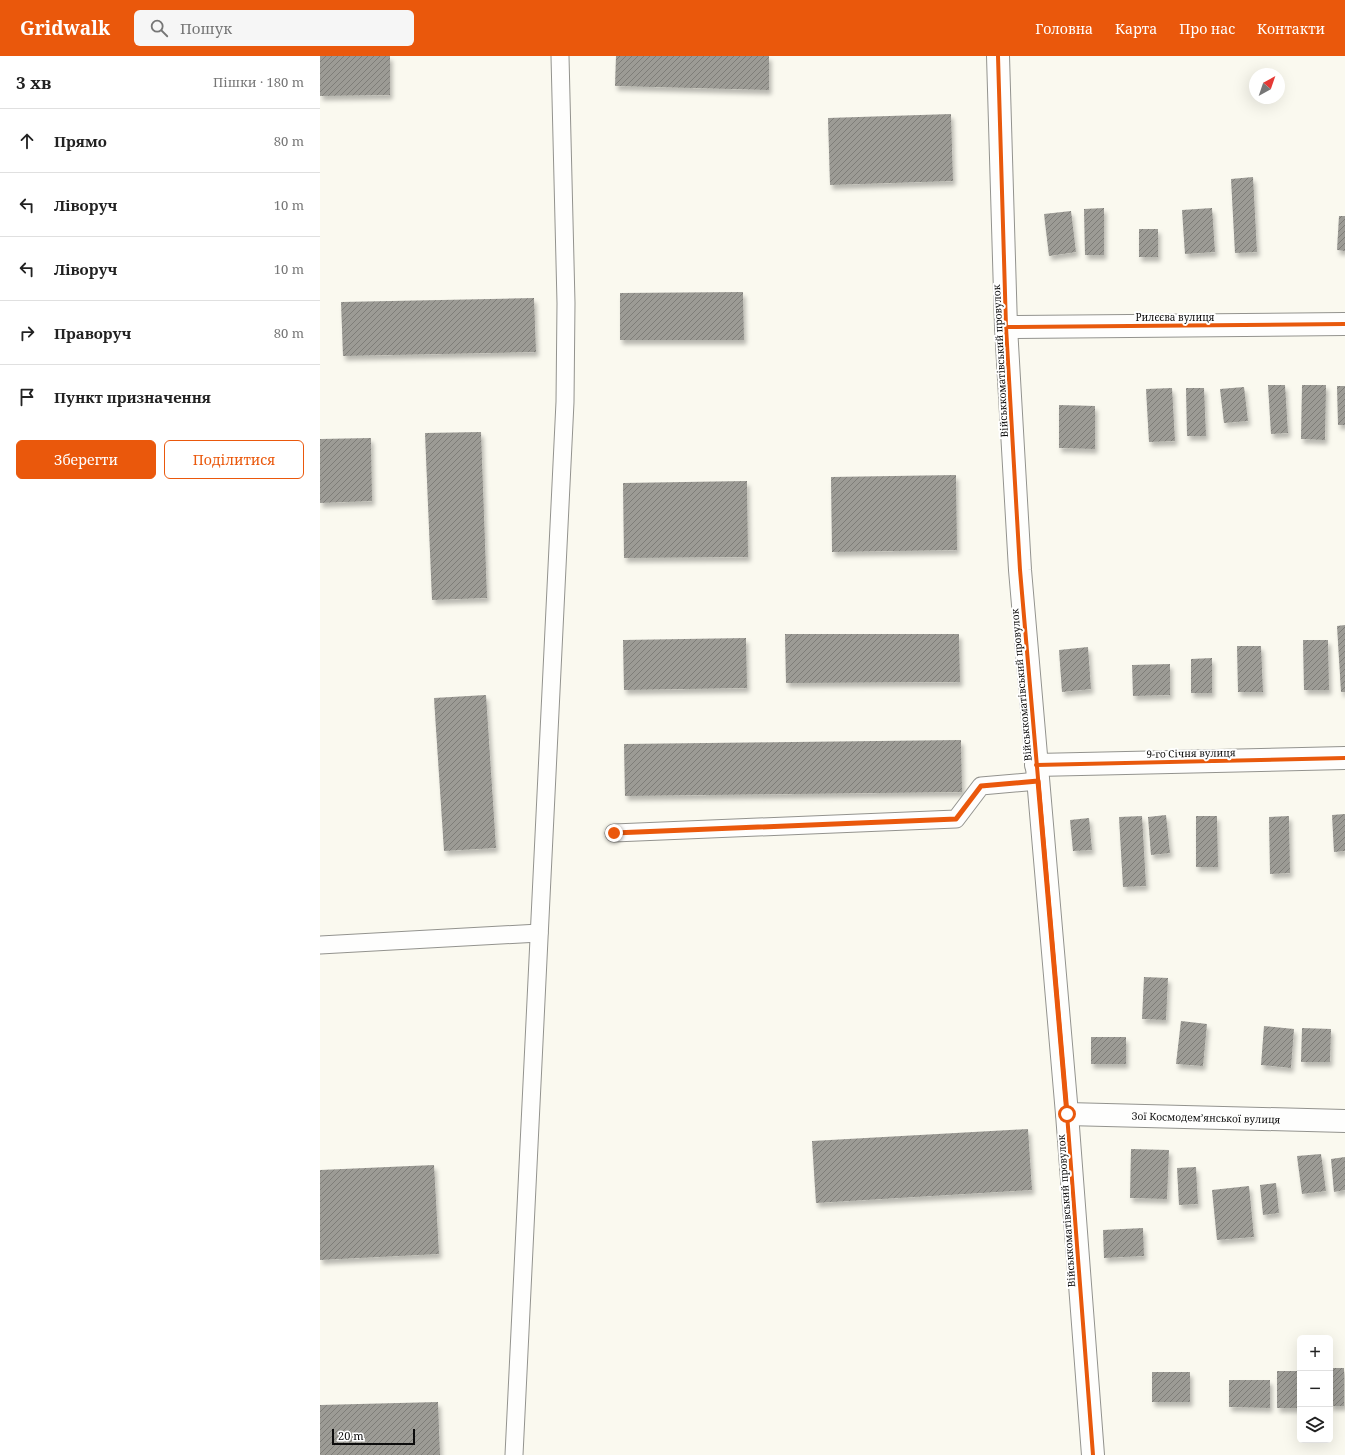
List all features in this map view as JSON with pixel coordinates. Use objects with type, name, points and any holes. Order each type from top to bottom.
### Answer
[{"type":"street","name":"Військкоматівський провулок","points":[[998,56],[1006,326],[1020,570],[1067,1114],[1093,1455]]},
{"type":"street","name":"Рилєєва вулиця","points":[[1006,326],[1345,324]]},
{"type":"street","name":"9-го Січня вулиця","points":[[1037,773],[1345,758]]},
{"type":"street","name":"Зої Космодем’янської вулиця","points":[[1067,1114],[1345,1121]]},
{"type":"lane","points":[[514,1455],[565,402],[566,303],[560,56]]},
{"type":"lane","points":[[614,833],[956,819],[981,786],[1037,773]]},
{"type":"lane","points":[[320,945],[539,933]]},
{"type":"building","points":[[320,56],[390,56],[390,95],[320,96]]},
{"type":"building","points":[[616,56],[769,56],[769,90],[615,86]]},
{"type":"building","points":[[951,114],[953,181],[830,185],[828,118]]},
{"type":"building","points":[[1253,177],[1257,252],[1235,253],[1231,179]]},
{"type":"building","points":[[1104,208],[1104,255],[1085,255],[1084,209]]},
{"type":"building","points":[[1212,208],[1215,252],[1185,254],[1182,210]]},
{"type":"building","points":[[1071,211],[1076,252],[1049,256],[1044,214]]},
{"type":"building","points":[[1339,216],[1345,216],[1345,251],[1337,250]]},
{"type":"building","points":[[1139,229],[1158,229],[1158,257],[1139,257]]},
{"type":"building","points":[[743,292],[744,340],[620,340],[620,293]]},
{"type":"building","points":[[534,298],[536,352],[343,356],[341,302]]},
{"type":"building","points":[[1268,385],[1285,385],[1288,433],[1271,434]]},
{"type":"building","points":[[1302,385],[1326,385],[1325,440],[1301,439]]},
{"type":"building","points":[[1337,386],[1345,386],[1345,425],[1338,425]]},
{"type":"building","points":[[1244,387],[1248,421],[1224,423],[1220,389]]},
{"type":"building","points":[[1172,388],[1175,441],[1149,442],[1146,389]]},
{"type":"building","points":[[1186,388],[1204,388],[1206,436],[1187,436]]},
{"type":"building","points":[[1059,405],[1095,406],[1095,449],[1059,448]]},
{"type":"building","points":[[481,432],[487,598],[432,600],[425,433]]},
{"type":"building","points":[[371,438],[372,501],[320,503],[320,439]]},
{"type":"building","points":[[956,475],[957,550],[832,552],[831,477]]},
{"type":"building","points":[[747,481],[748,557],[624,558],[623,483]]},
{"type":"building","points":[[1345,625],[1345,692],[1341,692],[1337,626]]},
{"type":"building","points":[[785,634],[959,634],[960,682],[786,683]]},
{"type":"building","points":[[746,638],[747,688],[624,690],[623,640]]},
{"type":"building","points":[[1303,640],[1328,640],[1329,690],[1304,690]]},
{"type":"building","points":[[1237,646],[1261,646],[1263,692],[1238,692]]},
{"type":"building","points":[[1088,647],[1091,689],[1062,692],[1059,650]]},
{"type":"building","points":[[1212,658],[1212,693],[1191,693],[1191,659]]},
{"type":"building","points":[[1170,664],[1170,695],[1133,696],[1132,665]]},
{"type":"building","points":[[486,695],[496,848],[444,851],[434,698]]},
{"type":"building","points":[[961,740],[962,792],[625,796],[624,744]]},
{"type":"building","points":[[1345,814],[1345,851],[1334,852],[1332,815]]},
{"type":"building","points":[[1166,815],[1170,853],[1151,855],[1148,817]]},
{"type":"building","points":[[1142,816],[1146,886],[1123,887],[1119,817]]},
{"type":"building","points":[[1196,816],[1217,816],[1218,867],[1196,867]]},
{"type":"building","points":[[1289,816],[1290,873],[1270,874],[1269,817]]},
{"type":"building","points":[[1089,818],[1092,850],[1073,851],[1070,820]]},
{"type":"building","points":[[1144,977],[1168,978],[1166,1020],[1142,1019]]},
{"type":"building","points":[[1181,1021],[1207,1024],[1203,1066],[1176,1064]]},
{"type":"building","points":[[1264,1026],[1294,1029],[1291,1068],[1261,1065]]},
{"type":"building","points":[[1302,1028],[1331,1029],[1330,1062],[1301,1062]]},
{"type":"building","points":[[1091,1037],[1126,1037],[1126,1064],[1091,1064]]},
{"type":"building","points":[[1028,1129],[1032,1190],[816,1203],[812,1141]]},
{"type":"building","points":[[1131,1149],[1169,1150],[1167,1199],[1130,1198]]},
{"type":"building","points":[[1321,1154],[1326,1191],[1302,1194],[1297,1156]]},
{"type":"building","points":[[1345,1157],[1345,1190],[1334,1192],[1331,1159]]},
{"type":"building","points":[[434,1165],[439,1254],[320,1260],[320,1170]]},
{"type":"building","points":[[1196,1167],[1198,1204],[1179,1205],[1177,1168]]},
{"type":"building","points":[[1276,1183],[1279,1213],[1263,1215],[1260,1185]]},
{"type":"building","points":[[1249,1186],[1254,1237],[1217,1240],[1212,1190]]},
{"type":"building","points":[[1143,1228],[1144,1256],[1104,1258],[1103,1230]]},
{"type":"building","points":[[1333,1368],[1344,1368],[1344,1406],[1333,1406]]},
{"type":"building","points":[[1277,1371],[1297,1371],[1297,1408],[1277,1408]]},
{"type":"building","points":[[1152,1372],[1190,1372],[1190,1402],[1152,1402]]},
{"type":"building","points":[[1229,1380],[1270,1380],[1270,1408],[1229,1407]]},
{"type":"building","points":[[438,1402],[440,1455],[320,1455],[320,1405]]},
{"type":"cycle path","points":[[998,56],[1006,327],[1020,570],[1067,1114],[1093,1455]]},
{"type":"cycle path","points":[[1006,327],[1345,324]]},
{"type":"cycle path","points":[[1036,765],[1345,758]]},
{"type":"route","points":[[614,833],[956,819],[981,786],[1038,781],[1067,1114]]}]
